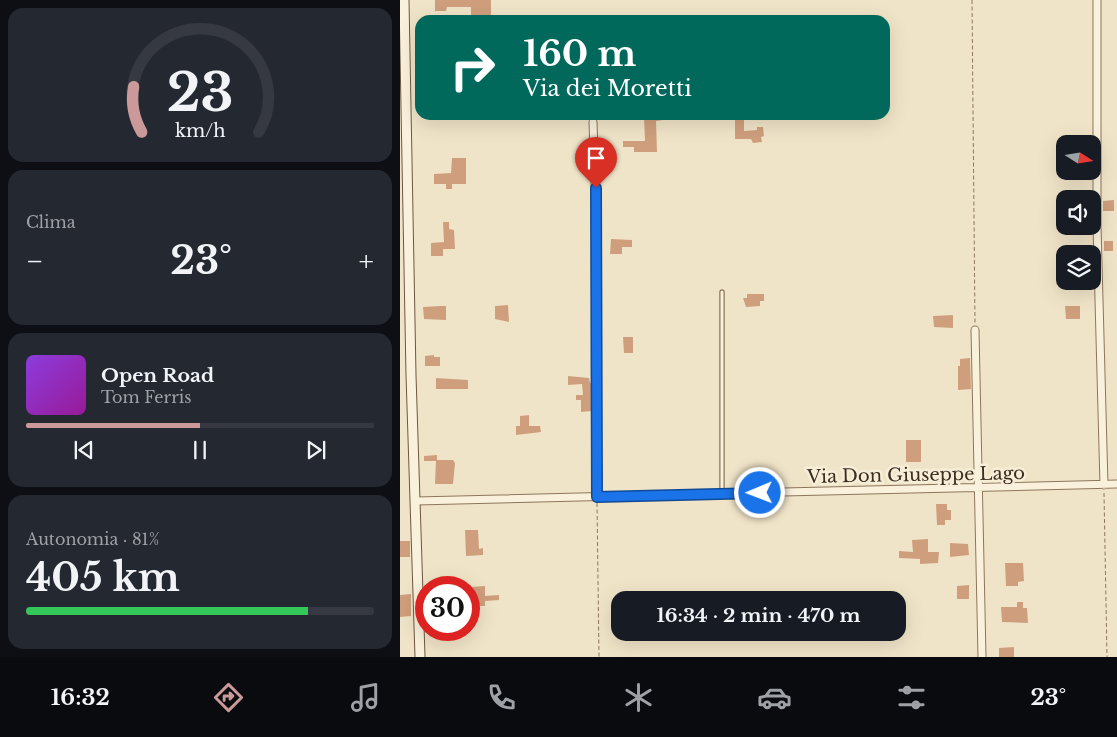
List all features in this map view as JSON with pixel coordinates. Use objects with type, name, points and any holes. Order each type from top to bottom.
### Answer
[{"type":"main road","points":[[404,0],[410,240],[411,375],[420,657]]},
{"type":"street","points":[[1097,0],[1097,226],[1104,485]]},
{"type":"street","points":[[593,122],[597,242],[597,497]]},
{"type":"street","points":[[400,240],[410,240]]},
{"type":"street","points":[[975,330],[980,488],[982,657]]},
{"type":"street","name":"Via Don Giuseppe Lago","points":[[416,501],[1117,484]]},
{"type":"lane","points":[[722,292],[722,494]]},
{"type":"path","points":[[972,0],[975,330]]},
{"type":"path","points":[[1104,485],[1107,657]]},
{"type":"path","points":[[597,497],[599,657]]},
{"type":"building","points":[[435,0],[491,0],[491,15],[471,15],[471,7],[447,7],[446,11],[435,11]]},
{"type":"building","points":[[644,120],[663,120],[656,121],[657,152],[634,152],[634,147],[623,147],[623,141],[645,141]]},
{"type":"building","points":[[735,120],[744,120],[744,131],[757,130],[757,127],[763,127],[764,136],[761,137],[762,142],[753,143],[751,139],[735,139]]},
{"type":"building","points":[[452,158],[466,158],[466,184],[452,184],[452,189],[446,189],[446,184],[434,184],[434,174],[451,173]]},
{"type":"building","points":[[1114,200],[1114,211],[1103,211],[1103,201]]},
{"type":"building","points":[[443,222],[449,222],[449,229],[454,230],[455,249],[443,249],[443,256],[431,256],[431,243],[444,242]]},
{"type":"building","points":[[611,239],[632,240],[632,247],[622,247],[622,254],[610,254]]},
{"type":"building","points":[[1104,241],[1113,241],[1113,251],[1104,251]]},
{"type":"building","points":[[747,294],[764,294],[764,301],[760,301],[760,306],[746,307],[743,298],[747,298]]},
{"type":"building","points":[[508,305],[509,322],[495,319],[495,306]]},
{"type":"building","points":[[446,306],[446,320],[424,319],[423,307]]},
{"type":"building","points":[[1065,306],[1080,306],[1080,319],[1066,319]]},
{"type":"building","points":[[953,315],[953,328],[934,327],[933,316]]},
{"type":"building","points":[[623,337],[633,337],[633,353],[624,353]]},
{"type":"building","points":[[434,355],[434,357],[440,357],[440,366],[425,366],[425,356]]},
{"type":"building","points":[[970,358],[971,389],[958,390],[958,366],[960,366],[960,359]]},
{"type":"building","points":[[568,376],[589,378],[590,383],[592,383],[591,411],[581,412],[581,400],[576,400],[576,395],[583,395],[582,384],[568,385]]},
{"type":"building","points":[[436,378],[468,380],[468,389],[436,389]]},
{"type":"building","points":[[529,415],[529,426],[540,426],[541,432],[516,435],[516,426],[520,426],[520,416]]},
{"type":"building","points":[[906,440],[921,440],[921,462],[906,462]]},
{"type":"building","points":[[437,455],[437,460],[453,460],[455,463],[453,484],[435,484],[436,461],[424,461],[424,456]]},
{"type":"building","points":[[936,504],[947,504],[947,510],[951,510],[951,520],[945,520],[945,525],[937,525]]},
{"type":"building","points":[[465,530],[478,530],[479,549],[483,548],[483,555],[466,556]]},
{"type":"building","points":[[928,539],[928,552],[939,552],[938,563],[920,564],[920,559],[899,558],[899,551],[913,552],[912,540]]},
{"type":"building","points":[[400,541],[410,541],[410,557],[400,557]]},
{"type":"building","points":[[950,543],[968,544],[969,555],[950,557]]},
{"type":"building","points":[[1005,563],[1023,563],[1024,581],[1018,582],[1018,586],[1006,586]]},
{"type":"building","points":[[969,585],[969,599],[957,599],[957,586]]},
{"type":"building","points":[[480,586],[485,586],[485,596],[499,595],[499,600],[485,601],[485,606],[480,606]]},
{"type":"building","points":[[411,594],[411,616],[400,617],[400,595]]},
{"type":"building","points":[[1017,602],[1023,602],[1023,608],[1027,608],[1028,623],[1002,622],[1001,607],[1017,607]]},
{"type":"building","points":[[1014,647],[1014,657],[999,657],[999,648]]},
{"type":"route","points":[[596,188],[596,300],[598,336],[597,497],[760,493]]}]
